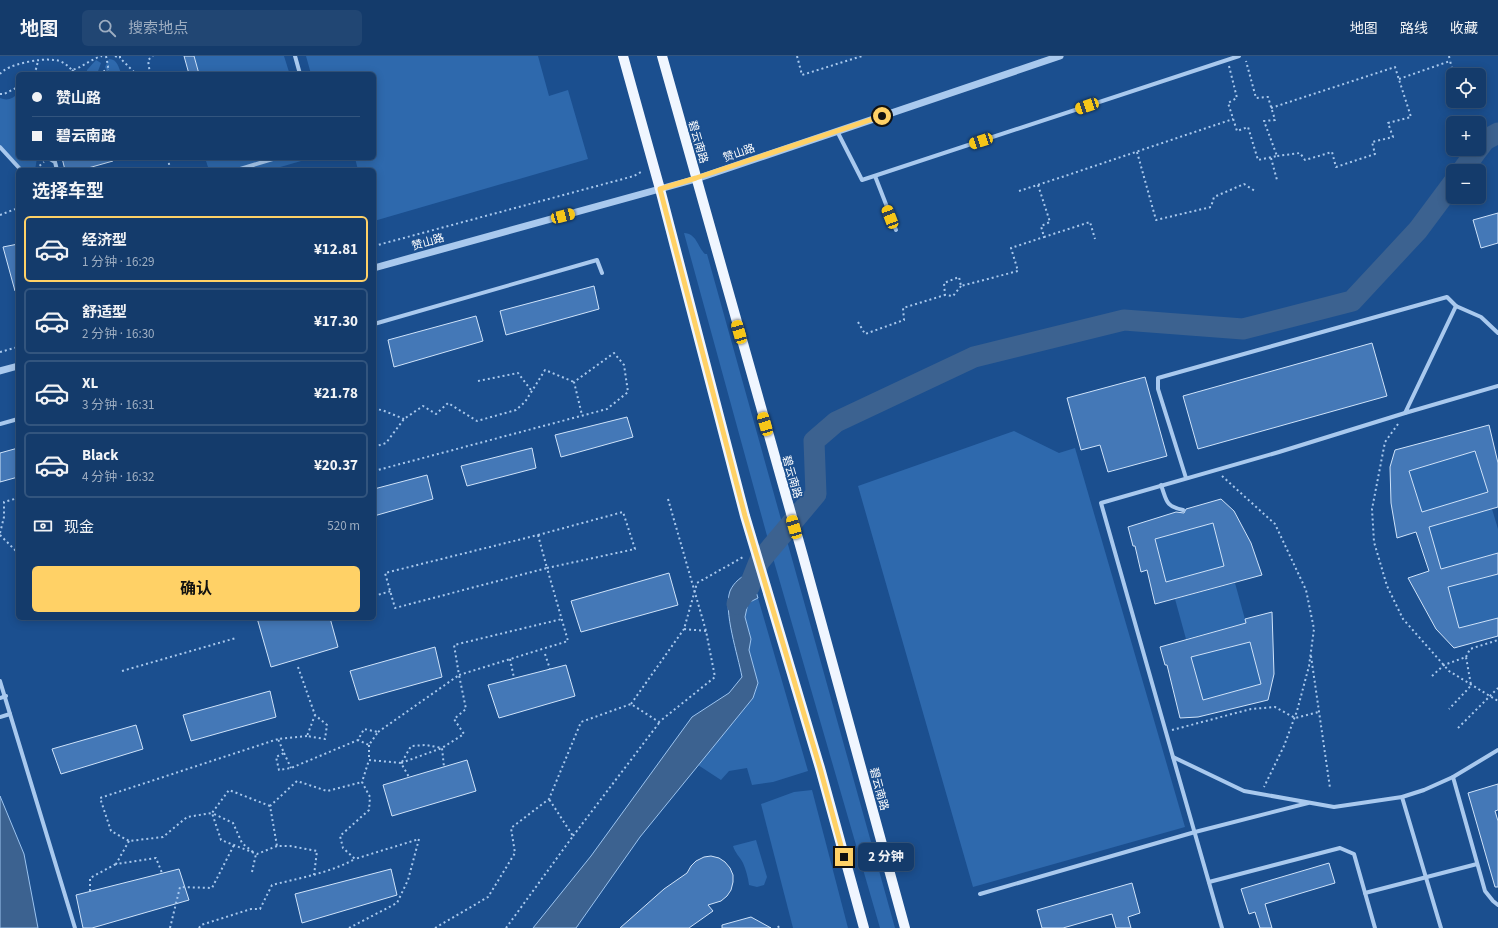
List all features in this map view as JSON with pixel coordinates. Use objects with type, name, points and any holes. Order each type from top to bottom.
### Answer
[{"type":"main road","points":[[623,56],[660,189],[745,516],[820,768],[864,928]]},
{"type":"main road","name":"碧云南路","points":[[662,56],[803,556],[905,928]]},
{"type":"street","points":[[296,56],[300,72]]},
{"type":"street","name":"赞山路","points":[[376,267],[696,178],[1060,56]]},
{"type":"street","points":[[837,131],[862,180],[1239,56]]},
{"type":"street","points":[[0,147],[19,168]]},
{"type":"street","points":[[244,168],[270,160]]},
{"type":"street","points":[[875,176],[896,230]]},
{"type":"street","points":[[376,323],[597,260],[602,273]]},
{"type":"street","points":[[1186,478],[1158,389],[1158,378],[1447,297],[1456,306],[1480,317],[1498,333]]},
{"type":"street","points":[[1405,413],[1456,306]]},
{"type":"street","points":[[0,371],[16,367]]},
{"type":"street","points":[[1222,928],[1100,503],[1498,386]]},
{"type":"street","points":[[0,424],[16,420]]},
{"type":"street","points":[[1162,485],[1167,503],[1173,508],[1183,510]]},
{"type":"street","points":[[0,681],[75,928]]},
{"type":"street","points":[[0,698],[6,696]]},
{"type":"street","points":[[0,717],[10,714]]},
{"type":"street","points":[[1173,758],[1244,791],[1334,807],[1402,797],[1424,790],[1453,777],[1498,750]]},
{"type":"street","points":[[1453,777],[1485,891],[1498,905]]},
{"type":"street","points":[[1402,797],[1441,928]]},
{"type":"street","points":[[980,894],[1195,832],[1310,802]]},
{"type":"street","points":[[1209,882],[1340,848],[1354,854],[1375,928]]},
{"type":"street","points":[[1365,893],[1477,864]]},
{"type":"path","points":[[72,70],[80,68],[94,58],[102,56]]},
{"type":"path","points":[[106,56],[107,72]]},
{"type":"path","points":[[115,56],[120,57],[134,72]]},
{"type":"path","points":[[150,72],[148,60],[153,56]]},
{"type":"path","points":[[797,56],[802,75],[862,56]]},
{"type":"path","points":[[1244,56],[1256,98],[1268,97],[1275,120],[1264,120],[1277,156]]},
{"type":"path","points":[[1448,56],[1452,68]]},
{"type":"path","points":[[0,74],[3,70],[20,63],[53,59],[64,63],[74,72]]},
{"type":"path","points":[[34,72],[38,61]]},
{"type":"path","points":[[1399,79],[1450,61]]},
{"type":"path","points":[[1229,65],[1238,98],[1228,102],[1233,119],[1237,131],[1248,127],[1258,160],[1300,153],[1306,160],[1332,152],[1336,166],[1375,154],[1372,142],[1393,137],[1388,122],[1411,117],[1395,67],[1271,108]]},
{"type":"path","points":[[103,72],[108,69]]},
{"type":"path","points":[[0,94],[4,94],[16,88]]},
{"type":"path","points":[[1018,191],[1233,119]]},
{"type":"path","points":[[1137,152],[1156,220],[1211,207],[1214,197],[1244,184],[1255,191]]},
{"type":"path","points":[[1271,158],[1277,180]]},
{"type":"path","points":[[376,245],[634,176],[646,169]]},
{"type":"path","points":[[1038,185],[1050,222],[1041,226],[1044,237]]},
{"type":"path","points":[[0,214],[16,209]]},
{"type":"path","points":[[858,322],[865,334],[904,320],[903,308],[946,295],[953,296],[961,286],[1018,271],[1011,248],[1090,222],[1095,240]]},
{"type":"path","points":[[946,295],[944,283],[959,277],[961,286]]},
{"type":"path","points":[[0,352],[16,348]]},
{"type":"path","points":[[376,471],[607,408],[628,392],[624,365],[614,353],[574,382]]},
{"type":"path","points":[[376,446],[386,443],[404,419],[423,406],[436,414],[448,403],[477,421],[516,410],[525,402],[531,390],[545,370],[574,382]]},
{"type":"path","points":[[478,381],[518,373],[531,390]]},
{"type":"path","points":[[574,382],[582,415]]},
{"type":"path","points":[[376,409],[382,410],[404,419]]},
{"type":"path","points":[[1405,413],[1385,442],[1372,509],[1374,542],[1387,586],[1403,619],[1449,671],[1498,701]]},
{"type":"path","points":[[1215,470],[1275,524],[1306,590],[1314,628],[1309,666],[1294,718],[1284,746],[1261,794]]},
{"type":"path","points":[[16,499],[4,502],[4,517],[0,534],[16,551]]},
{"type":"path","points":[[506,928],[572,836],[659,722],[715,677],[706,632],[668,499]]},
{"type":"path","points":[[623,512],[636,549],[547,568],[395,608],[385,573],[623,512]]},
{"type":"path","points":[[355,859],[343,848],[340,836],[369,810],[370,797],[362,782],[369,760],[369,746],[378,732],[458,675],[568,641],[538,535]]},
{"type":"path","points":[[435,928],[488,897],[515,853],[511,828],[550,800],[581,722],[631,704],[684,629],[697,584],[745,556]]},
{"type":"path","points":[[376,595],[391,591]]},
{"type":"path","points":[[369,760],[401,763],[442,748],[464,734],[454,719],[466,709],[458,675],[454,645],[562,619]]},
{"type":"path","points":[[684,629],[706,632]]},
{"type":"path","points":[[122,671],[236,638]]},
{"type":"path","points":[[1448,709],[1471,685],[1466,657],[1470,649],[1498,640]]},
{"type":"path","points":[[1311,652],[1330,788]]},
{"type":"path","points":[[545,654],[550,669]]},
{"type":"path","points":[[1432,676],[1444,665],[1466,657]]},
{"type":"path","points":[[510,659],[514,678]]},
{"type":"path","points":[[270,806],[229,790],[212,812],[187,818],[163,837],[128,841],[111,831],[100,798],[278,739],[307,736],[325,739],[327,725],[315,714],[298,666]]},
{"type":"path","points":[[1458,728],[1498,688]]},
{"type":"path","points":[[631,704],[659,722]]},
{"type":"path","points":[[1166,732],[1251,709],[1275,707],[1294,718],[1319,712]]},
{"type":"path","points":[[307,736],[315,714]]},
{"type":"path","points":[[284,753],[276,757],[279,770],[291,768],[358,740],[364,729],[378,732]]},
{"type":"path","points":[[278,739],[291,768]]},
{"type":"path","points":[[358,740],[369,746]]},
{"type":"path","points":[[401,763],[411,746],[426,745],[442,748]]},
{"type":"path","points":[[442,748],[444,767]]},
{"type":"path","points":[[401,763],[409,777]]},
{"type":"path","points":[[270,806],[298,781],[327,792],[362,782]]},
{"type":"path","points":[[550,800],[572,836]]},
{"type":"path","points":[[270,806],[277,846]]},
{"type":"path","points":[[212,812],[221,840],[256,854],[277,846],[290,846],[317,851],[314,875]]},
{"type":"path","points":[[212,812],[232,823],[242,843],[256,854]]},
{"type":"path","points":[[199,928],[201,925],[251,909],[260,909],[272,885],[314,875],[342,866],[355,859],[419,840],[408,880],[397,903],[349,928]]},
{"type":"path","points":[[116,864],[128,841]]},
{"type":"path","points":[[170,928],[180,887],[212,888],[234,845]]},
{"type":"path","points":[[252,872],[256,854]]},
{"type":"path","points":[[90,891],[90,878],[116,864],[156,858],[162,873]]},
{"type":"shaded area","points":[[194,56],[284,56],[289,72],[198,72]]},
{"type":"shaded area","points":[[306,56],[538,56],[549,96],[568,90],[588,159],[376,220],[376,168],[358,168],[356,160],[376,160],[376,72],[310,72]]},
{"type":"shaded area","points":[[109,59],[112,59],[116,62],[121,72],[107,72],[105,67]]},
{"type":"shaded area","points":[[96,60],[101,63],[98,72],[87,72]]},
{"type":"shaded area","points":[[16,95],[16,160],[37,160],[35,168],[23,168],[14,164],[0,147],[0,98],[10,99]]},
{"type":"shaded area","points":[[206,160],[305,160],[277,168],[208,168]]},
{"type":"shaded area","points":[[684,233],[692,236],[702,251],[707,254],[895,928],[880,928],[775,565]]},
{"type":"shaded area","points":[[1014,431],[1059,453],[1075,448],[1185,827],[973,887],[858,486]]},
{"type":"shaded area","points":[[1475,451],[1488,492],[1422,512],[1409,471]]},
{"type":"shaded area","points":[[1492,509],[1498,529],[1498,553],[1441,569],[1429,527]]},
{"type":"shaded area","points":[[1213,523],[1224,566],[1166,582],[1155,539]]},
{"type":"shaded area","points":[[750,572],[758,598],[748,603],[745,617],[751,639],[749,650],[758,683],[753,698],[640,837],[576,928],[533,928],[591,856],[692,717],[729,693],[742,677],[732,633],[728,610],[728,600],[730,591],[736,582]]},
{"type":"shaded area","points":[[1498,574],[1498,618],[1459,628],[1448,587]]},
{"type":"shaded area","points":[[1235,583],[1246,623],[1186,639],[1175,599]]},
{"type":"shaded area","points":[[758,598],[808,771],[773,782],[752,785],[747,768],[729,771],[721,780],[698,765],[753,698],[758,683],[749,650],[751,639],[745,617],[748,603]]},
{"type":"shaded area","points":[[1250,642],[1261,684],[1203,700],[1191,657]]},
{"type":"shaded area","points":[[812,790],[848,928],[793,928],[761,804],[794,792]]},
{"type":"shaded area","points":[[0,796],[24,854],[38,928],[0,928]]},
{"type":"shaded area","points":[[756,840],[767,877],[764,885],[757,887],[749,885],[742,861],[733,846]]},
{"type":"building","points":[[184,56],[194,56],[198,72],[188,72]]},
{"type":"building","points":[[62,160],[113,160],[88,168],[64,168]]},
{"type":"building","points":[[1498,213],[1498,243],[1481,248],[1473,220]]},
{"type":"building","points":[[16,244],[16,291],[15,291],[3,247]]},
{"type":"building","points":[[594,286],[599,309],[506,335],[500,311]]},
{"type":"building","points":[[476,316],[483,341],[394,367],[388,340]]},
{"type":"building","points":[[1372,343],[1387,396],[1198,449],[1183,396]]},
{"type":"building","points":[[1145,377],[1167,456],[1108,472],[1100,445],[1081,450],[1067,398]]},
{"type":"building","points":[[627,417],[633,437],[561,457],[555,435]]},
{"type":"building","points":[[1489,425],[1498,463],[1498,507],[1429,527],[1441,569],[1498,553],[1498,574],[1448,587],[1459,628],[1498,618],[1498,636],[1454,648],[1436,629],[1408,578],[1429,571],[1416,532],[1397,538],[1391,503],[1390,467],[1395,450]],"holes":[[[1475,451],[1488,492],[1422,512],[1409,471]]]},
{"type":"building","points":[[532,448],[536,468],[467,486],[461,466]]},
{"type":"building","points":[[16,449],[16,478],[0,482],[0,453]]},
{"type":"building","points":[[427,475],[433,499],[376,515],[376,488]]},
{"type":"building","points":[[1221,499],[1234,511],[1251,543],[1262,575],[1155,604],[1147,570],[1141,572],[1135,546],[1133,546],[1128,527],[1176,512],[1184,513],[1186,509]],"holes":[[[1213,523],[1224,566],[1166,582],[1155,539]]]},
{"type":"building","points":[[669,573],[678,605],[581,632],[571,601]]},
{"type":"building","points":[[1272,612],[1274,674],[1268,700],[1198,717],[1180,718],[1167,665],[1165,665],[1160,647],[1246,623],[1245,619]],"holes":[[[1250,642],[1261,684],[1203,700],[1191,657]]]},
{"type":"building","points":[[258,620],[331,620],[338,647],[271,667]]},
{"type":"building","points":[[435,647],[442,677],[359,700],[350,671]]},
{"type":"building","points":[[566,665],[575,696],[499,718],[488,685]]},
{"type":"building","points":[[270,691],[276,717],[191,741],[183,715]]},
{"type":"building","points":[[136,725],[143,749],[61,774],[52,749]]},
{"type":"building","points":[[467,760],[476,791],[392,816],[383,785]]},
{"type":"building","points":[[1498,784],[1498,810],[1495,811],[1498,821],[1498,887],[1495,887],[1468,793]]},
{"type":"building","points":[[711,856],[719,858],[725,862],[733,875],[731,890],[727,896],[721,901],[708,905],[713,911],[689,928],[620,928],[664,889],[687,873],[696,861],[704,857]]},
{"type":"building","points":[[1329,863],[1335,883],[1265,904],[1272,928],[1260,928],[1255,912],[1249,914],[1241,889]]},
{"type":"building","points":[[179,869],[189,900],[92,928],[83,928],[76,895]]},
{"type":"building","points":[[391,869],[397,895],[302,923],[295,894]]},
{"type":"building","points":[[1132,883],[1140,913],[1128,917],[1131,928],[1116,928],[1112,914],[1063,928],[1042,928],[1037,910]]},
{"type":"building","points":[[751,917],[771,928],[722,928],[722,925]]},
{"type":"waterway","points":[[1486,139],[1498,133]]},
{"type":"waterway","points":[[1467,164],[1473,156]]},
{"type":"waterway","points":[[737,604],[749,587],[759,562],[816,494],[814,441],[836,422],[974,357],[1124,320],[1243,329],[1352,301],[1418,230],[1446,192]]},
{"type":"route","points":[[844,857],[820,768],[745,516],[660,189],[882,116]]}]
